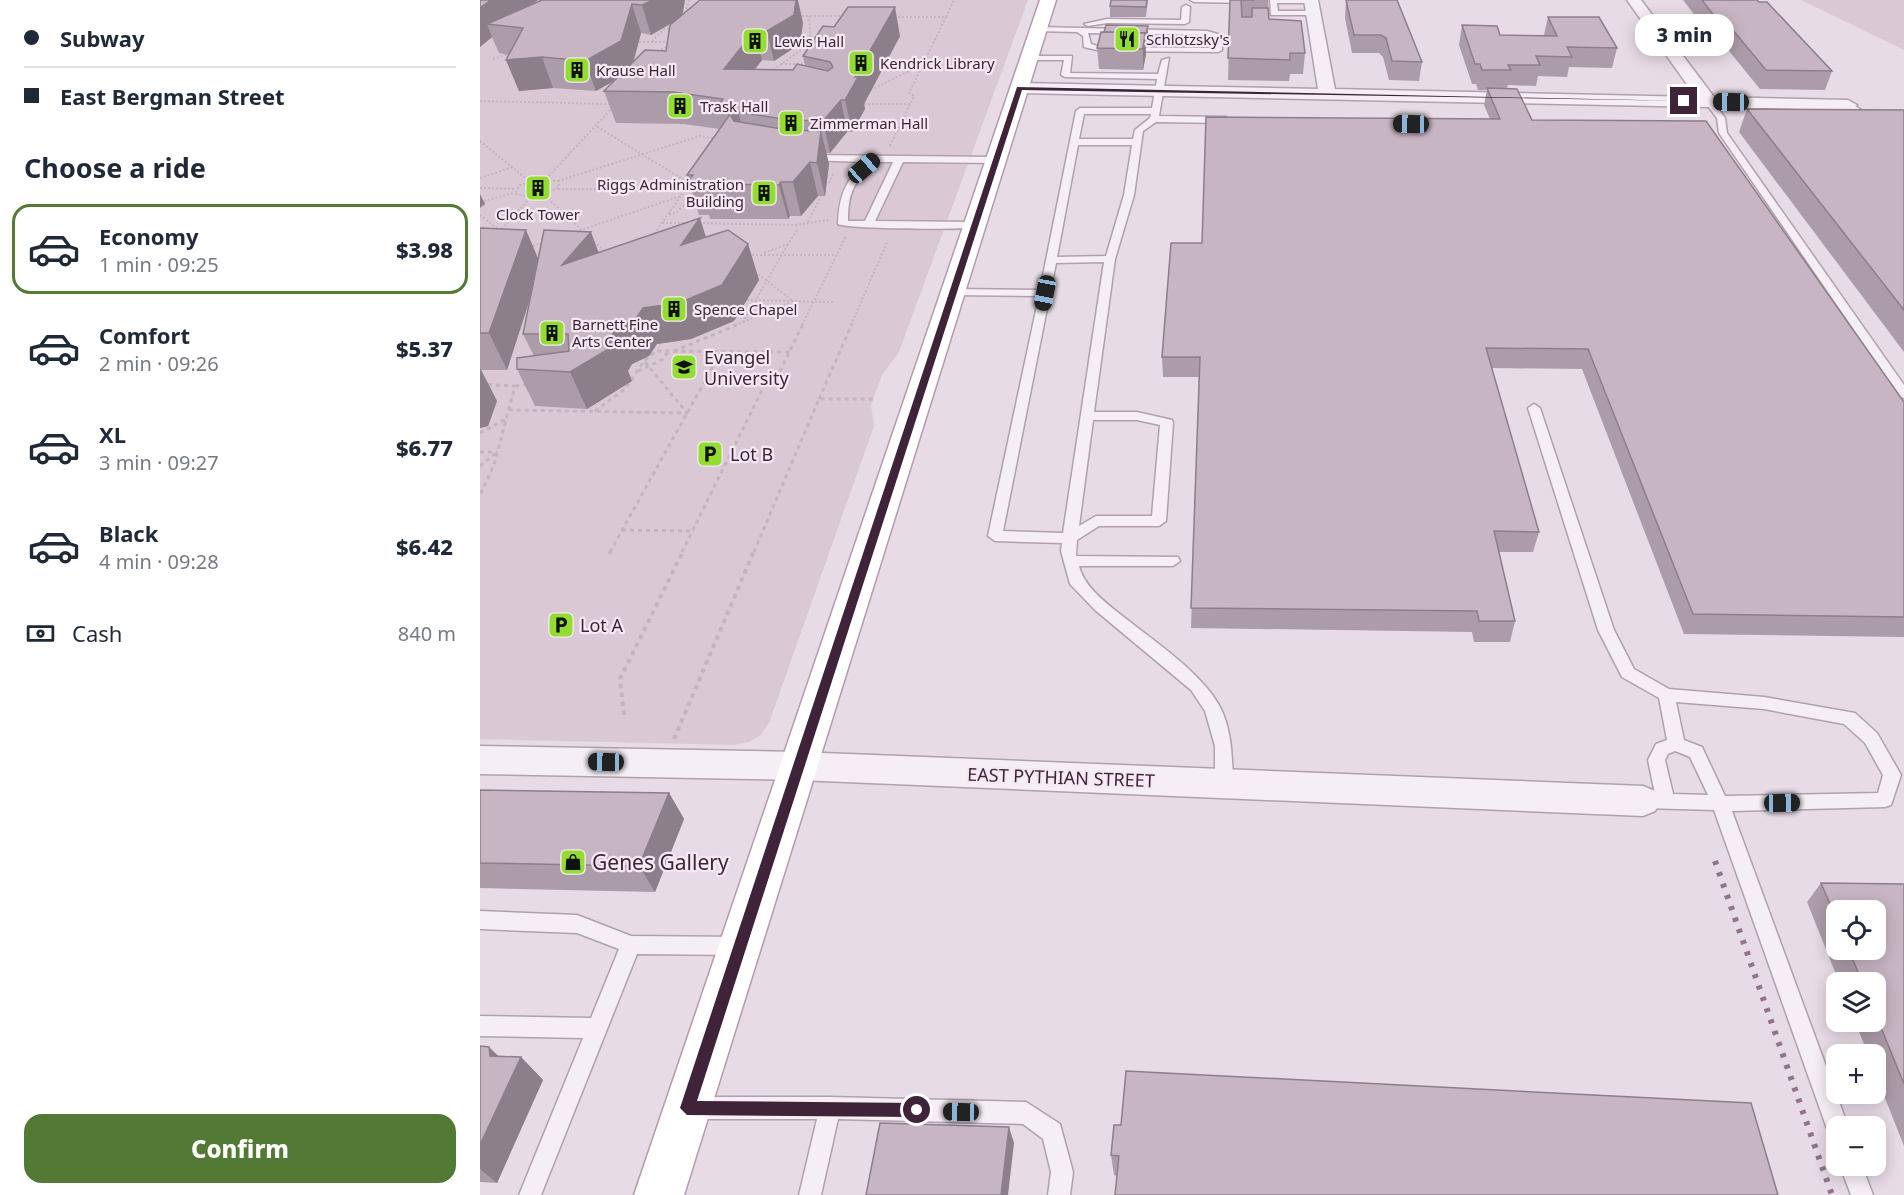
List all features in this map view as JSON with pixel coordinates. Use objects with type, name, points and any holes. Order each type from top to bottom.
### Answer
[{"type":"main road","points":[[659,1195],[1042,18]]},
{"type":"street","points":[[1634,0],[1708,101]]},
{"type":"street","points":[[1311,19],[1327,94]]},
{"type":"street","points":[[1019,88],[1161,84],[1327,94],[1848,105]]},
{"type":"street","name":"EAST PYTHIAN STREET","points":[[483,765],[798,766],[1654,801]]},
{"type":"lane","points":[[1194,0],[1273,1],[1311,19]]},
{"type":"lane","points":[[1273,1],[1274,13],[1311,19]]},
{"type":"lane","points":[[1042,18],[1185,22],[1186,7]]},
{"type":"lane","points":[[1042,18],[1078,29],[1207,33],[1218,37],[1218,50],[1101,49],[1087,45],[1087,35],[1078,29]]},
{"type":"lane","points":[[1029,58],[1069,58],[1065,75],[1161,84]]},
{"type":"lane","points":[[1166,60],[1155,115],[1139,130],[1128,195],[1110,259],[1068,551],[1075,580],[1100,606],[1197,686],[1213,709],[1223,746],[1224,783]]},
{"type":"lane","points":[[1708,101],[1721,118],[1723,133],[1904,394]]},
{"type":"lane","points":[[1848,105],[1865,116],[1904,121]]},
{"type":"lane","points":[[1088,416],[1137,416],[1167,423],[1159,521],[1096,521],[1070,538],[995,536],[1080,111],[1236,121]]},
{"type":"lane","points":[[1074,142],[1137,142]]},
{"type":"lane","points":[[797,158],[997,160]]},
{"type":"lane","points":[[879,159],[854,177],[843,196],[843,224],[976,225]]},
{"type":"lane","points":[[868,225],[899,160]]},
{"type":"lane","points":[[1051,260],[1110,259]]},
{"type":"lane","points":[[954,292],[1045,293]]},
{"type":"lane","points":[[1534,408],[1606,630],[1628,673],[1666,696],[1764,703],[1849,718],[1871,738],[1892,775],[1886,800],[1720,803],[1654,801],[1656,756],[1661,749],[1676,744],[1696,752],[1720,803],[1833,1116]]},
{"type":"lane","points":[[1071,561],[1173,561]]},
{"type":"lane","points":[[1666,696],[1676,744]]},
{"type":"lane","points":[[480,920],[578,924],[631,945],[740,946]]},
{"type":"lane","points":[[530,1195],[631,945]]},
{"type":"lane","points":[[480,1026],[597,1028]]},
{"type":"lane","points":[[687,1108],[830,1108],[1026,1113],[1052,1132],[1062,1172],[1059,1195]]},
{"type":"lane","points":[[810,1195],[830,1108]]},
{"type":"lane","points":[[1855,1176],[1862,1195]]},
{"type":"path","points":[[677,12],[687,8],[689,0]]},
{"type":"path","points":[[879,159],[910,105],[914,96],[909,93],[954,0]]},
{"type":"path","points":[[791,16],[855,16]]},
{"type":"path","points":[[782,64],[811,64],[809,16]]},
{"type":"path","points":[[889,17],[946,17]]},
{"type":"path","points":[[651,42],[664,29]]},
{"type":"path","points":[[804,33],[810,31]]},
{"type":"path","points":[[628,42],[673,42],[662,54]]},
{"type":"path","points":[[802,43],[811,43]]},
{"type":"path","points":[[768,73],[811,43]]},
{"type":"path","points":[[652,54],[670,45]]},
{"type":"path","points":[[789,50],[794,55]]},
{"type":"path","points":[[493,59],[516,53]]},
{"type":"path","points":[[780,57],[789,58]]},
{"type":"path","points":[[782,64],[786,70]]},
{"type":"path","points":[[897,64],[922,65]]},
{"type":"path","points":[[860,95],[922,65]]},
{"type":"path","points":[[480,101],[616,104],[546,179]]},
{"type":"path","points":[[858,104],[910,105]]},
{"type":"path","points":[[603,118],[610,116]]},
{"type":"path","points":[[596,126],[690,182],[647,244]]},
{"type":"path","points":[[700,136],[708,127]]},
{"type":"path","points":[[480,202],[515,191],[530,181],[546,179],[558,182],[700,136],[720,140],[716,146]]},
{"type":"path","points":[[480,141],[530,181]]},
{"type":"path","points":[[480,178],[513,167]]},
{"type":"path","points":[[829,183],[835,169]]},
{"type":"path","points":[[558,182],[558,189]]},
{"type":"path","points":[[480,188],[515,191]]},
{"type":"path","points":[[515,191],[518,196],[530,198],[545,196],[558,189],[700,189],[676,213],[668,214]]},
{"type":"path","points":[[545,196],[612,258]]},
{"type":"path","points":[[570,233],[681,196]]},
{"type":"path","points":[[807,223],[821,196]]},
{"type":"path","points":[[493,238],[530,198]]},
{"type":"path","points":[[480,215],[500,231]]},
{"type":"path","points":[[662,223],[795,225],[832,220]]},
{"type":"path","points":[[624,715],[620,679],[765,384],[776,379],[852,225]]},
{"type":"path","points":[[743,322],[797,230]]},
{"type":"path","points":[[654,235],[662,241]]},
{"type":"path","points":[[673,742],[888,239],[880,237]]},
{"type":"path","points":[[525,248],[548,241]]},
{"type":"path","points":[[741,261],[788,244]]},
{"type":"path","points":[[741,255],[837,255]]},
{"type":"path","points":[[750,268],[793,301]]},
{"type":"path","points":[[747,300],[833,302]]},
{"type":"path","points":[[638,371],[649,368],[662,360],[670,351],[793,301]]},
{"type":"path","points":[[594,412],[626,389],[644,361],[656,351],[790,352]]},
{"type":"path","points":[[609,554],[720,352]]},
{"type":"path","points":[[644,361],[687,414]]},
{"type":"path","points":[[480,384],[515,386],[538,383]]},
{"type":"path","points":[[480,495],[497,452],[515,386]]},
{"type":"path","points":[[819,399],[873,399]]},
{"type":"path","points":[[509,410],[687,414]]},
{"type":"path","points":[[480,433],[506,418]]},
{"type":"path","points":[[480,452],[497,452]]},
{"type":"path","points":[[480,466],[497,452]]},
{"type":"path","points":[[622,530],[693,531]]},
{"type":"shaded area","name":"Evangel University","points":[[480,0],[1028,0],[899,352],[882,375],[871,405],[874,426],[769,723],[761,735],[749,742],[734,745],[480,739]]},
{"type":"shaded area","points":[[1801,0],[1904,0],[1904,50]]},
{"type":"building","points":[[480,0],[491,0],[480,8]]},
{"type":"building","points":[[542,0],[653,0],[642,5],[632,4],[621,41],[585,61],[542,57],[506,60],[523,28],[487,24]]},
{"type":"building","points":[[700,0],[796,0],[794,15],[767,31],[755,30],[724,69],[793,70],[797,64],[828,71],[833,67],[830,62],[803,56],[823,26],[834,27],[848,7],[895,7],[855,77],[858,77],[845,100],[841,100],[823,121],[789,120],[738,112],[731,116],[734,121],[788,130],[821,131],[817,163],[810,162],[793,182],[781,182],[779,185],[700,184],[701,181],[688,181],[693,175],[687,175],[736,106],[717,106],[723,99],[673,92],[604,91],[645,50],[666,51],[670,25]]},
{"type":"building","points":[[1111,0],[1147,0],[1146,7],[1110,6]]},
{"type":"building","points":[[1230,0],[1241,0],[1242,17],[1252,17],[1252,8],[1268,8],[1269,19],[1301,21],[1305,53],[1290,53],[1290,60],[1228,58]]},
{"type":"building","points":[[1346,0],[1397,0],[1422,62],[1392,61],[1386,38],[1381,35],[1354,35]]},
{"type":"building","points":[[1702,0],[1767,2],[1832,71],[1766,70],[1722,17],[1715,17]]},
{"type":"building","points":[[1548,17],[1599,17],[1617,48],[1567,47],[1572,57],[1536,56],[1540,65],[1508,65],[1511,70],[1482,70],[1480,64],[1475,64],[1462,25],[1497,26],[1500,35],[1557,36]]},
{"type":"building","points":[[1106,25],[1148,26],[1145,34],[1104,32]]},
{"type":"building","points":[[1101,32],[1145,33],[1143,49],[1097,48]]},
{"type":"building","points":[[1487,88],[1517,89],[1532,120],[1706,121],[1904,402],[1904,617],[1693,614],[1588,349],[1486,348],[1539,532],[1494,531],[1515,621],[1479,621],[1477,611],[1191,608],[1200,357],[1162,357],[1171,243],[1202,243],[1206,117],[1500,119]]},
{"type":"building","points":[[1747,109],[1904,110],[1904,310]]},
{"type":"building","points":[[700,218],[681,245],[728,230],[748,244],[722,285],[679,303],[643,308],[635,320],[617,327],[606,346],[617,344],[570,372],[517,369],[517,358],[569,351],[568,334],[523,334],[544,230],[591,232],[562,265]]},
{"type":"building","points":[[480,228],[526,230],[489,333],[480,333]]},
{"type":"building","points":[[480,790],[669,793],[639,866],[480,863]]},
{"type":"building","points":[[1821,883],[1904,884],[1904,1084],[1883,1032],[1886,1032],[1886,972],[1858,972],[1853,960],[1886,960],[1886,900],[1828,900]]},
{"type":"building","points":[[480,1046],[489,1047],[490,1056],[521,1057],[480,1145]]},
{"type":"building","points":[[1126,1071],[1751,1103],[1778,1195],[1115,1195],[1119,1156],[1111,1155],[1114,1125],[1121,1125]]},
{"type":"building","points":[[880,1123],[1009,1127],[1001,1195],[866,1195]]},
{"type":"railway","points":[[1715,861],[1832,1195]]},
{"type":"place","name":"Schlotzsky's","points":[[1127,39]]},
{"type":"place","name":"Lewis Hall","points":[[755,41]]},
{"type":"place","name":"Kendrick Library","points":[[861,63]]},
{"type":"place","name":"Krause Hall","points":[[577,70]]},
{"type":"place","name":"Trask Hall","points":[[680,106]]},
{"type":"place","name":"Zimmerman Hall","points":[[791,123]]},
{"type":"place","name":"Clock Tower","points":[[538,188]]},
{"type":"place","name":"Riggs Administration Building","points":[[764,193]]},
{"type":"place","name":"Spence Chapel","points":[[674,309]]},
{"type":"place","name":"Barnett Fine Arts Center","points":[[552,333]]},
{"type":"place","name":"Evangel University","points":[[684,367]]},
{"type":"place","name":"Lot B","points":[[710,454]]},
{"type":"place","name":"Lot A","points":[[561,625]]},
{"type":"place","name":"Genes Gallery","points":[[573,862]]},
{"type":"route","points":[[917,1110],[687,1108],[1019,88],[1684,101]]}]
